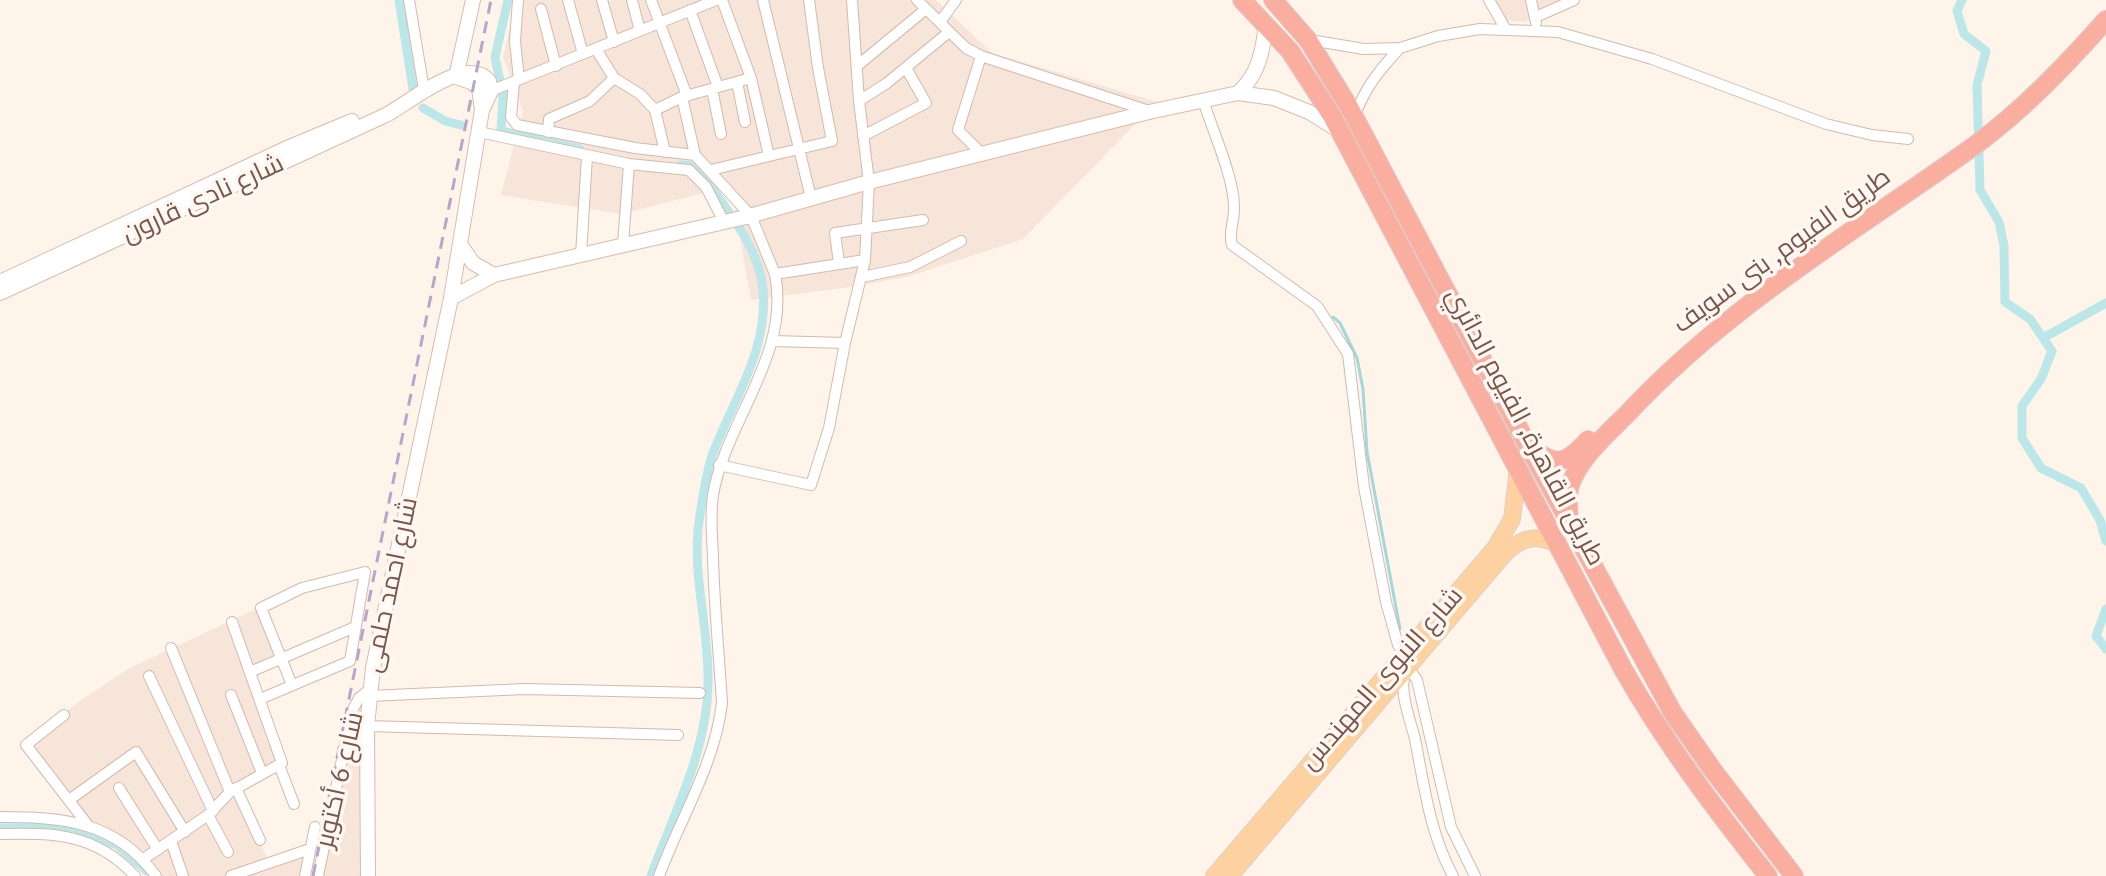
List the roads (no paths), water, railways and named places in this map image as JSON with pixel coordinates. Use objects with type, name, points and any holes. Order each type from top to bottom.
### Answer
[{"type":"highway","name":"طريق القاهرة, الفيوم الدائري","points":[[1242,0],[1266,23],[1305,73],[1341,131],[1639,697],[1675,754],[1768,876]]},
{"type":"highway","name":"طريق القاهرة, الفيوم الدائري","points":[[1273,0],[1308,40],[1354,117],[1658,687],[1692,743],[1794,876]]},
{"type":"highway","name":"طريق الفيوم, بنى سويف","points":[[1569,522],[1568,498],[1574,475],[1624,416],[1678,361],[1767,289],[1973,146],[2051,80],[2106,20]]},
{"type":"highway","name":"طريق الفيوم, بنى سويف","points":[[1527,444],[1546,459],[1567,459],[1670,353],[1740,295],[1907,178],[1968,138],[2003,120]]},
{"type":"highway","points":[[1442,326],[1461,316]]},
{"type":"highway","points":[[1600,624],[1618,615]]},
{"type":"main road","points":[[456,77],[473,0]]},
{"type":"main road","points":[[1238,93],[1258,65],[1266,23]]},
{"type":"main road","points":[[456,77],[469,72],[483,75],[489,81],[488,96]]},
{"type":"main road","name":"شارع نادى قارون","points":[[0,293],[287,148],[389,106],[405,103],[424,90],[456,77]]},
{"type":"main road","points":[[451,298],[494,275],[727,222],[869,182],[1238,93],[1274,98],[1309,112],[1341,131]]},
{"type":"main road","name":"شارع احمد حلمى","points":[[368,876],[367,726],[370,692],[451,298],[488,96]]},
{"type":"main road","name":"شارع نادى قارون","points":[[0,282],[126,230]]},
{"type":"main road","points":[[460,244],[477,267],[494,275]]},
{"type":"main road","name":"شارع النبوى المهندس","points":[[1406,661],[1505,533],[1516,504],[1518,468]]},
{"type":"main road","name":"شارع النبوى المهندس","points":[[1214,876],[1274,815],[1406,661],[1515,545],[1532,537],[1541,537],[1558,545]]},
{"type":"main road","name":"شارع النبوى المهندس","points":[[1230,876],[1274,815]]},
{"type":"street","points":[[409,0],[424,90]]},
{"type":"street","points":[[518,0],[513,122],[525,128],[695,155]]},
{"type":"street","points":[[568,0],[583,54]]},
{"type":"street","points":[[602,0],[614,42]]},
{"type":"street","points":[[632,0],[640,31]]},
{"type":"street","points":[[651,0],[684,97],[695,155],[749,216],[775,274],[779,308],[772,341],[750,399],[727,442],[712,499],[714,592],[722,703],[720,721],[659,876]]},
{"type":"street","points":[[488,96],[515,82],[719,0],[751,78],[769,156]]},
{"type":"street","points":[[763,0],[811,198]]},
{"type":"street","points":[[711,170],[832,141],[809,0]]},
{"type":"street","points":[[719,465],[811,485],[829,428],[845,343],[862,277],[869,229],[869,182],[859,101],[852,0]]},
{"type":"street","points":[[917,0],[966,48],[981,56],[1149,112]]},
{"type":"street","points":[[940,22],[956,0]]},
{"type":"street","points":[[1489,0],[1505,28]]},
{"type":"street","points":[[1531,0],[1536,29]]},
{"type":"street","points":[[1536,17],[1574,0]]},
{"type":"street","points":[[541,9],[556,66]]},
{"type":"street","points":[[857,66],[926,9]]},
{"type":"street","points":[[690,10],[715,88],[721,134]]},
{"type":"street","points":[[1308,40],[1349,48],[1400,48],[1438,36],[1505,28],[1558,32],[1652,59],[1826,124],[1872,135],[1908,139]]},
{"type":"street","points":[[859,101],[906,68],[949,32]]},
{"type":"street","points":[[1354,117],[1363,94],[1375,76],[1400,48]]},
{"type":"street","points":[[596,49],[614,78],[640,94],[655,110],[665,152]]},
{"type":"street","points":[[981,56],[958,130],[982,154]]},
{"type":"street","points":[[863,136],[926,103],[906,68]]},
{"type":"street","points":[[548,132],[549,119],[590,101],[614,78]]},
{"type":"street","points":[[655,110],[684,97],[751,78]]},
{"type":"street","points":[[737,82],[745,122]]},
{"type":"street","points":[[1203,100],[1234,206],[1232,245],[1317,306],[1348,354],[1366,502],[1386,602],[1398,645],[1417,680],[1451,827],[1475,876]]},
{"type":"street","points":[[479,132],[629,164],[689,170],[706,187],[727,222]]},
{"type":"street","points":[[581,255],[587,156]]},
{"type":"street","points":[[623,244],[629,164]]},
{"type":"street","points":[[839,263],[835,233],[923,220]]},
{"type":"street","points":[[862,277],[910,267],[961,241]]},
{"type":"street","points":[[775,274],[865,260]]},
{"type":"street","points":[[772,341],[845,343]]},
{"type":"street","points":[[260,699],[350,661],[365,572],[302,588],[261,608],[292,685]]},
{"type":"street","points":[[142,860],[211,813],[233,790],[282,763],[232,622]]},
{"type":"street","points":[[250,672],[355,627]]},
{"type":"street","points":[[171,648],[233,790],[260,840]]},
{"type":"street","points":[[1406,661],[1403,693],[1430,813],[1453,876]]},
{"type":"street","points":[[149,676],[228,852]]},
{"type":"street","points":[[370,692],[525,689],[700,693]]},
{"type":"street","name":"شارع 6 أكتوبر","points":[[318,876],[352,711],[359,698],[370,692]]},
{"type":"street","points":[[231,695],[262,773]]},
{"type":"street","points":[[64,715],[26,745],[89,826]]},
{"type":"street","points":[[367,726],[678,735]]},
{"type":"street","points":[[69,800],[136,752],[185,832]]},
{"type":"street","points":[[279,765],[294,804]]},
{"type":"street","points":[[119,788],[158,850]]},
{"type":"street","points":[[0,817],[65,819],[89,826],[120,841],[156,876]]},
{"type":"street","name":"شارع 6 أكتوبر","points":[[305,876],[315,827]]},
{"type":"street","points":[[0,834],[56,833],[75,837],[110,854],[135,876]]},
{"type":"street","points":[[171,841],[183,876]]},
{"type":"street","points":[[231,876],[310,849]]},
{"type":"waterway","points":[[399,0],[413,89]]},
{"type":"waterway","points":[[508,0],[495,57],[503,96],[501,131],[580,149]]},
{"type":"waterway","points":[[1962,0],[1957,11],[1964,34],[1986,51],[1977,85],[1980,190],[1999,222],[2004,246],[2005,302],[2030,319],[2052,351],[2041,379],[2022,406],[2022,438],[2041,468],[2081,488],[2100,520],[2106,541]]},
{"type":"waterway","points":[[423,108],[445,121],[461,125]]},
{"type":"waterway","points":[[651,876],[695,759],[706,710],[708,664],[697,558],[706,478],[712,456],[755,355],[763,312],[760,272],[747,240],[698,167],[681,165]]},
{"type":"waterway","points":[[2043,338],[2106,303]]},
{"type":"waterway","points":[[1333,317],[1340,323],[1357,358],[1363,389],[1367,452],[1400,629]]},
{"type":"waterway","points":[[2106,609],[2096,636],[2106,649]]},
{"type":"waterway","points":[[0,828],[72,827],[117,845],[147,871]]},
{"type":"railway","points":[[313,876],[491,0]]}]
